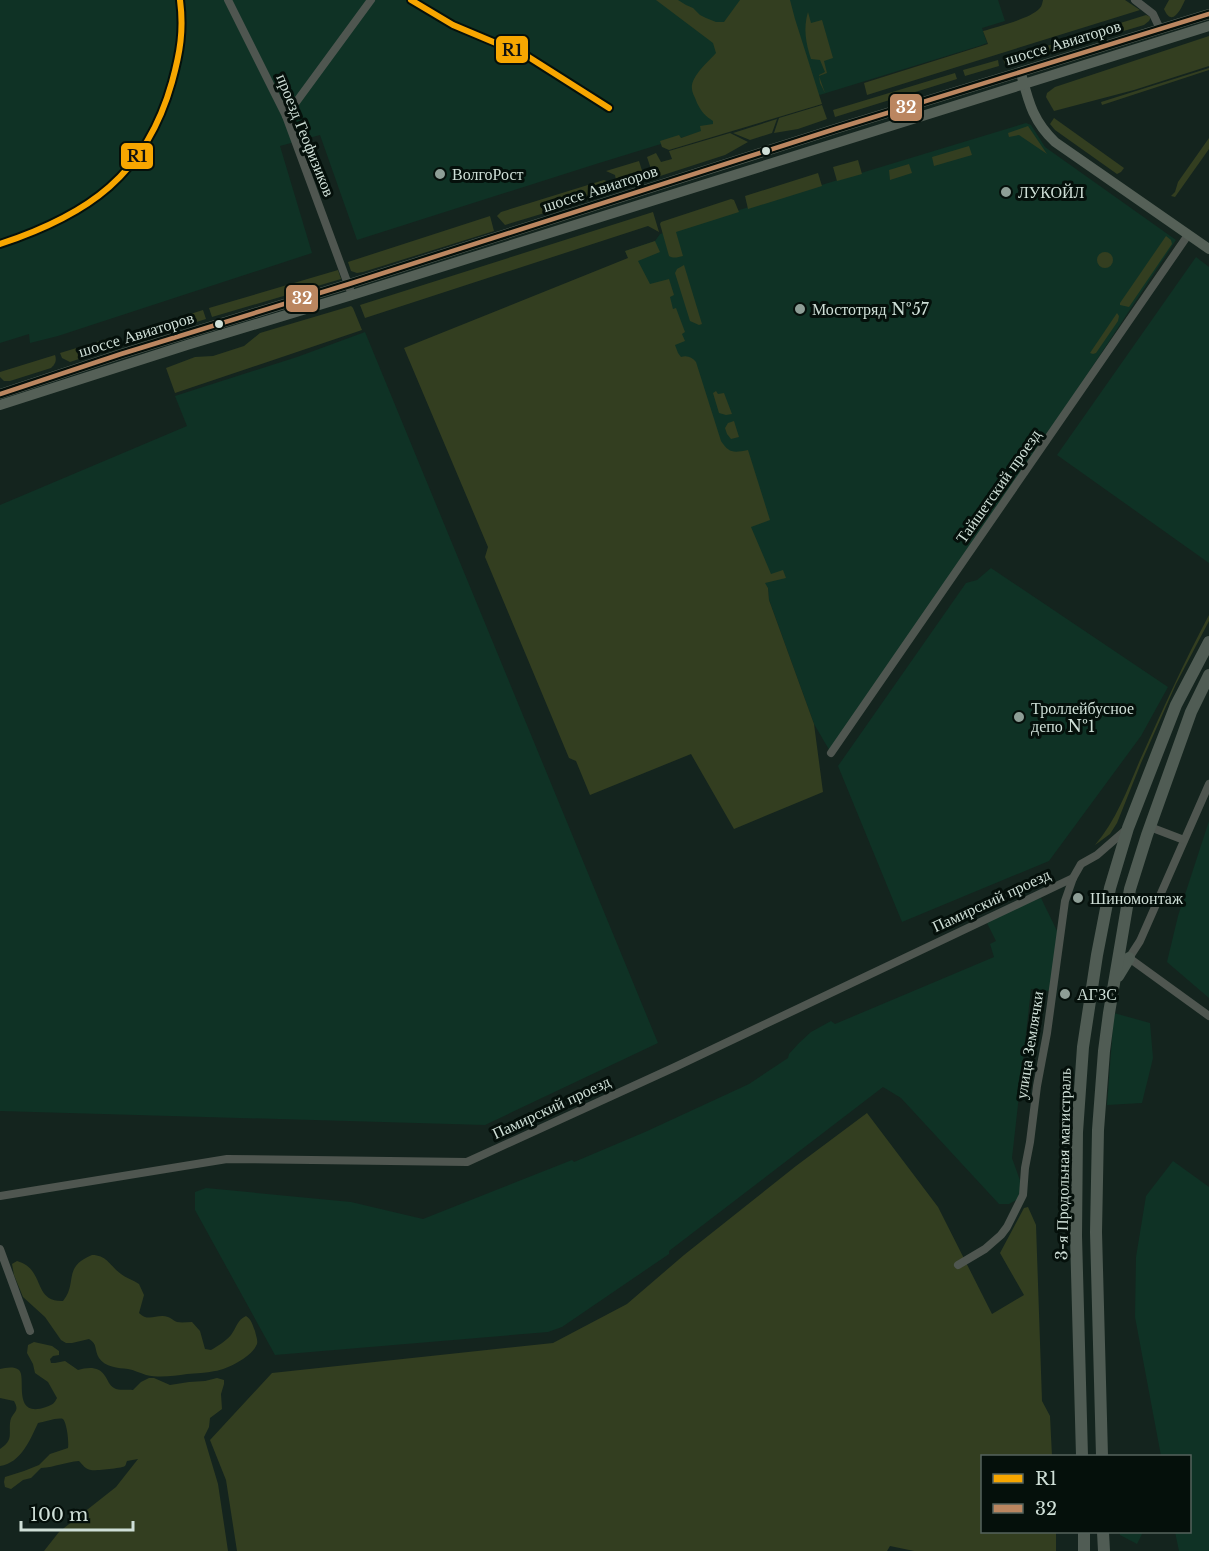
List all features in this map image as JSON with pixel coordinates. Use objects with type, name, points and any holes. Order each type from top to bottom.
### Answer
[{"type":"highway","name":"3-я Продольная магистраль","points":[[1082,1455],[1076,1236],[1077,1132],[1083,1047],[1097,955],[1110,888],[1128,828],[1176,705],[1209,642]]},
{"type":"highway","name":"3-я Продольная магистраль","points":[[1102,1455],[1096,1232],[1098,1130],[1104,1051],[1130,889],[1191,712],[1209,675]]},
{"type":"highway","points":[[1114,982],[1129,958]]},
{"type":"highway","points":[[1084,1533],[1084,1551]]},
{"type":"highway","points":[[1103,1533],[1104,1551]]},
{"type":"main road","name":"шоссе Авиаторов","points":[[0,405],[187,345],[818,134],[1209,14]]},
{"type":"main road","name":"шоссе Авиаторов","points":[[0,394],[121,354],[350,290],[1209,26]]},
{"type":"main road","points":[[1021,71],[1036,120],[1044,132],[1209,249]]},
{"type":"street","name":"проезд Геофизиков","points":[[228,0],[286,116],[350,290]]},
{"type":"street","points":[[286,116],[371,0]]},
{"type":"street","points":[[1135,0],[1154,14],[1160,29]]},
{"type":"street","name":"Тайшетский проезд","points":[[831,753],[1188,235]]},
{"type":"street","points":[[1209,784],[1140,940],[1129,958],[1209,1016]]},
{"type":"street","points":[[1150,827],[1184,840]]},
{"type":"street","name":"улица Землячки","points":[[958,1265],[985,1249],[1001,1235],[1023,1195],[1036,1086],[1047,1033],[1065,901],[1073,878],[1082,864],[1097,855],[1128,828]]},
{"type":"street","name":"Памирский проезд","points":[[0,1196],[227,1159],[467,1162],[675,1067],[1073,878]]},
{"type":"street","points":[[0,1249],[30,1331]]},
{"type":"shaded area","points":[[0,0],[998,0],[1005,21],[982,28],[987,43],[979,46],[357,240],[320,135],[280,146],[312,253],[58,336],[30,343],[29,334],[0,343]]},
{"type":"shaded area","points":[[656,0],[678,0],[706,18],[724,22],[740,0],[790,0],[822,104],[669,150],[662,147],[660,141],[679,135],[681,138],[701,131],[700,126],[713,124],[713,121],[703,113],[697,103],[692,84],[716,53],[713,43]]},
{"type":"shaded area","points":[[1043,0],[1125,0],[1140,10],[867,95],[864,83],[988,44],[983,31],[1029,16],[1040,8]]},
{"type":"shaded area","points":[[1169,0],[1185,0],[1179,12],[1173,17],[1170,17],[1164,9]]},
{"type":"shaded area","points":[[808,12],[811,23],[822,20],[833,58],[824,61],[827,73],[819,76],[825,72],[820,60],[811,59],[805,30]]},
{"type":"shaded area","points":[[1146,15],[1151,17],[1144,25],[1049,53],[1047,46]]},
{"type":"shaded area","points":[[1209,36],[1209,66],[1134,90],[1054,111],[1046,97],[1047,93],[1055,87]]},
{"type":"shaded area","points":[[1042,47],[1043,52],[1005,64],[1003,59]]},
{"type":"shaded area","points":[[998,60],[999,66],[965,76],[963,70]]},
{"type":"shaded area","points":[[1209,68],[1209,70],[1102,105],[1101,102]]},
{"type":"shaded area","points":[[955,73],[957,79],[835,117],[833,110]]},
{"type":"shaded area","points":[[822,105],[827,119],[798,129],[774,133],[779,118]]},
{"type":"shaded area","points":[[1054,118],[1124,168],[1121,172],[1117,174],[1055,130],[1050,124]]},
{"type":"shaded area","points":[[777,119],[772,133],[750,140],[733,133]]},
{"type":"shaded area","points":[[1026,123],[1031,125],[1045,147],[1176,240],[964,561],[831,753],[814,724],[769,600],[768,588],[762,580],[625,251],[655,241],[660,234]]},
{"type":"shaded area","points":[[1028,126],[1047,154],[1019,135],[1009,137],[1008,133]]},
{"type":"shaded area","points":[[730,133],[748,142],[725,155],[654,178],[647,157],[656,153],[661,162],[672,159],[669,151]]},
{"type":"shaded area","points":[[1209,138],[1209,149],[1175,197],[1171,196],[1178,182]]},
{"type":"shaded area","points":[[969,146],[972,155],[934,166],[932,157]]},
{"type":"shaded area","points":[[858,160],[862,174],[837,181],[833,167]]},
{"type":"shaded area","points":[[639,161],[645,180],[620,189],[617,186],[615,175],[606,171]]},
{"type":"shaded area","points":[[909,164],[912,173],[890,180],[889,170]]},
{"type":"shaded area","points":[[818,173],[822,186],[748,209],[745,196]]},
{"type":"shaded area","points":[[604,180],[609,182],[611,193],[505,225],[497,216],[501,212]]},
{"type":"shaded area","points":[[731,199],[734,200],[739,212],[676,232],[683,256],[674,258],[669,256],[661,222]]},
{"type":"shaded area","points":[[653,212],[659,232],[648,226],[365,318],[360,305]]},
{"type":"shaded area","points":[[490,216],[494,231],[363,272],[351,271],[348,262]]},
{"type":"shaded area","points":[[1166,236],[1172,244],[1129,307],[1120,305],[1120,303]]},
{"type":"shaded area","points":[[655,241],[660,252],[638,261],[650,284],[669,279],[674,295],[670,297],[673,309],[676,308],[685,332],[682,334],[685,341],[675,345],[678,353],[681,357],[689,357],[696,362],[721,441],[732,451],[748,450],[770,520],[751,527],[771,574],[783,570],[786,578],[765,583],[769,600],[814,724],[823,792],[734,829],[691,754],[590,795],[576,761],[569,758],[485,557],[488,547],[404,348],[628,258],[625,251]]},
{"type":"shaded area","points":[[1105,252],[1111,254],[1113,260],[1111,266],[1105,268],[1099,266],[1097,260],[1099,254]]},
{"type":"shaded area","points":[[1196,257],[1209,267],[1209,563],[1057,455]]},
{"type":"shaded area","points":[[684,265],[702,324],[699,325],[690,321],[675,273]]},
{"type":"shaded area","points":[[338,270],[341,279],[212,317],[209,308]]},
{"type":"shaded area","points":[[351,306],[362,330],[175,393],[166,368],[195,357],[213,356],[244,346],[260,333]]},
{"type":"shaded area","points":[[203,310],[206,319],[187,325],[184,316]]},
{"type":"shaded area","points":[[1117,313],[1118,321],[1096,353],[1090,353]]},
{"type":"shaded area","points":[[365,332],[658,1043],[485,1125],[0,1111],[0,505],[187,426],[175,396],[297,357]]},
{"type":"shaded area","points":[[113,337],[115,345],[112,348],[70,362],[62,358],[60,353]]},
{"type":"shaded area","points":[[55,355],[56,359],[51,368],[10,381],[4,381],[0,377],[0,372]]},
{"type":"shaded area","points":[[716,391],[718,394],[724,393],[732,414],[719,413],[713,393]]},
{"type":"shaded area","points":[[734,421],[739,437],[731,439],[725,428],[728,423]]},
{"type":"shaded area","points":[[991,568],[1168,687],[1141,736],[1049,861],[902,922],[838,766],[966,583],[977,580]]},
{"type":"shaded area","points":[[1209,615],[1209,621],[1176,684],[1117,823],[1110,834],[1095,845],[1121,804],[1173,687]]},
{"type":"shaded area","points":[[1209,821],[1209,998],[1167,962],[1178,916]]},
{"type":"shaded area","points":[[1041,898],[1059,935],[1050,991],[1031,989],[1012,1158],[1022,1186],[1018,1199],[1009,1204],[999,1204],[901,1098],[883,1087],[669,1251],[669,1254],[562,1327],[548,1332],[275,1355],[195,1210],[195,1192],[206,1188],[351,1202],[423,1219],[572,1160],[574,1162],[645,1132],[749,1084],[788,1058],[789,1054],[811,1032],[831,1021],[835,1024],[994,957],[990,944],[996,941],[987,923],[1019,906]]},
{"type":"shaded area","points":[[1114,1013],[1150,1023],[1153,1058],[1142,1103],[1107,1105]]},
{"type":"shaded area","points":[[867,1113],[938,1207],[992,1314],[1024,1295],[1000,1253],[1024,1208],[1028,1207],[1036,1225],[1042,1401],[1050,1416],[1052,1455],[981,1455],[981,1533],[1056,1533],[1056,1551],[914,1551],[890,1546],[887,1551],[237,1551],[226,1480],[210,1440],[272,1373],[553,1343],[627,1304],[684,1255]]},
{"type":"shaded area","points":[[1173,1161],[1209,1187],[1209,1551],[1179,1551],[1175,1533],[1191,1533],[1191,1455],[1161,1455],[1135,1317],[1136,1257],[1146,1196]]},
{"type":"shaded area","points":[[92,1255],[105,1259],[121,1274],[139,1284],[144,1295],[139,1313],[143,1316],[150,1318],[164,1316],[177,1322],[192,1322],[200,1331],[205,1349],[211,1350],[229,1337],[246,1316],[252,1324],[257,1344],[245,1358],[220,1370],[161,1377],[105,1363],[99,1358],[95,1345],[89,1339],[66,1343],[61,1340],[45,1317],[23,1297],[12,1264],[17,1261],[26,1265],[47,1296],[53,1300],[63,1301],[70,1288],[77,1265]]},
{"type":"shaded area","points":[[34,1342],[52,1346],[59,1351],[59,1355],[50,1359],[51,1363],[65,1361],[78,1370],[96,1369],[103,1373],[112,1387],[118,1389],[133,1390],[149,1378],[170,1385],[217,1378],[224,1380],[221,1394],[222,1409],[210,1418],[204,1437],[218,1484],[228,1551],[44,1551],[59,1532],[116,1487],[138,1459],[127,1461],[123,1467],[103,1470],[89,1469],[79,1461],[69,1462],[41,1468],[31,1478],[23,1480],[11,1489],[5,1487],[5,1477],[39,1465],[50,1454],[68,1448],[67,1429],[63,1419],[38,1423],[19,1456],[0,1466],[0,1449],[9,1440],[10,1423],[16,1405],[14,1401],[0,1398],[0,1369],[19,1370],[22,1396],[28,1407],[35,1409],[46,1407],[53,1404],[57,1398],[48,1382],[35,1373],[27,1353],[28,1345]]},
{"type":"shaded area","points":[[1120,1533],[1142,1533],[1137,1544]]},
{"type":"transit line","name":"R1","points":[[0,244],[32,233],[86,205],[109,187],[147,142],[161,114],[177,61],[182,21],[180,0]]},
{"type":"transit line","name":"R1","points":[[411,0],[453,25],[527,56],[609,108]]},
{"type":"transit line","name":"32","points":[[0,394],[835,129],[1209,14]]},
{"type":"place","name":"ВолгоРост","points":[[440,174]]},
{"type":"place","name":"ЛУКОЙЛ","points":[[1006,192]]},
{"type":"place","name":"Мостотряд №57","points":[[800,309]]},
{"type":"place","name":"Троллейбусное депо №1","points":[[1019,717]]},
{"type":"place","name":"Шиномонтаж","points":[[1078,898]]},
{"type":"place","name":"АГЗС","points":[[1065,994]]}]
